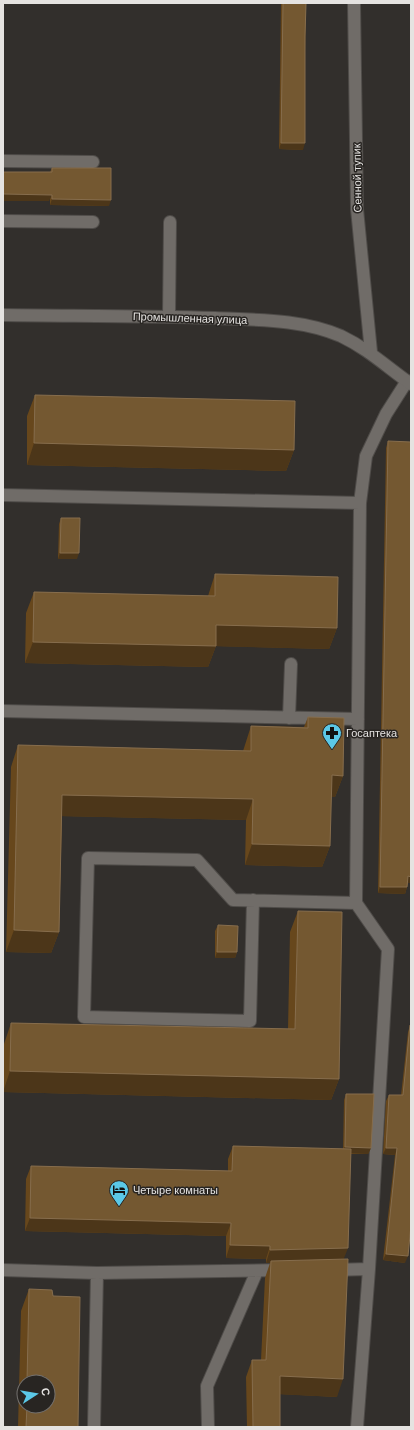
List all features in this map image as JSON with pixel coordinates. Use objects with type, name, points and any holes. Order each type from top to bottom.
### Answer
[{"type":"main road","name":"Сенной тупик","points":[[354,3],[357,209],[371,352]]},
{"type":"main road","points":[[3,161],[93,162]]},
{"type":"main road","points":[[3,222],[93,222]]},
{"type":"main road","points":[[169,317],[170,222]]},
{"type":"main road","name":"Промышленная улица","points":[[3,315],[267,320],[306,326],[340,336],[371,352],[409,382]]},
{"type":"main road","points":[[357,1427],[369,1269],[388,949],[356,902],[360,503],[366,456],[386,414],[409,382]]},
{"type":"main road","points":[[3,495],[360,503]]},
{"type":"main road","points":[[290,718],[291,664]]},
{"type":"main road","points":[[3,711],[358,720]]},
{"type":"main road","points":[[253,900],[250,1021],[84,1017],[88,858],[197,860],[233,900],[253,900],[356,902]]},
{"type":"main road","points":[[317,1270],[369,1269]]},
{"type":"main road","points":[[3,1270],[98,1273],[294,1270]]},
{"type":"main road","points":[[208,1427],[207,1386],[257,1270]]},
{"type":"main road","points":[[94,1427],[98,1273]]},
{"type":"building","points":[[283,3],[306,3],[305,143],[281,143]]},
{"type":"building","points":[[52,168],[111,168],[111,200],[52,199],[52,195],[3,194],[3,172],[52,172]]},
{"type":"building","points":[[35,395],[295,401],[294,450],[34,443]]},
{"type":"building","points":[[388,441],[411,442],[411,877],[408,876],[407,887],[380,887]]},
{"type":"building","points":[[61,518],[80,518],[79,553],[60,553]]},
{"type":"building","points":[[215,574],[338,577],[337,628],[216,625],[216,646],[33,642],[34,592],[215,596]]},
{"type":"building","points":[[308,717],[344,718],[343,776],[332,775],[330,846],[252,844],[253,799],[62,795],[59,932],[14,930],[18,745],[251,751],[251,726],[308,728]]},
{"type":"building","points":[[298,911],[342,912],[339,1079],[10,1071],[11,1023],[295,1029]]},
{"type":"building","points":[[218,925],[238,926],[237,952],[217,952]]},
{"type":"building","points":[[410,1025],[411,1225],[408,1256],[386,1254],[397,1148],[386,1148],[389,1095],[403,1095]]},
{"type":"building","points":[[346,1094],[374,1094],[371,1148],[345,1147]]},
{"type":"building","points":[[233,1146],[351,1149],[348,1248],[270,1250],[270,1246],[230,1245],[231,1223],[30,1218],[31,1166],[232,1171]]},
{"type":"building","points":[[348,1259],[343,1379],[280,1376],[280,1427],[253,1427],[252,1360],[266,1360],[271,1261]]},
{"type":"building","points":[[29,1289],[52,1290],[53,1296],[80,1297],[78,1427],[26,1427],[27,1414],[56,1414],[56,1374],[27,1374]]},
{"type":"place","name":"Госаптека","points":[[332,750]]},
{"type":"place","name":"Четыре комнаты","points":[[119,1207]]}]
